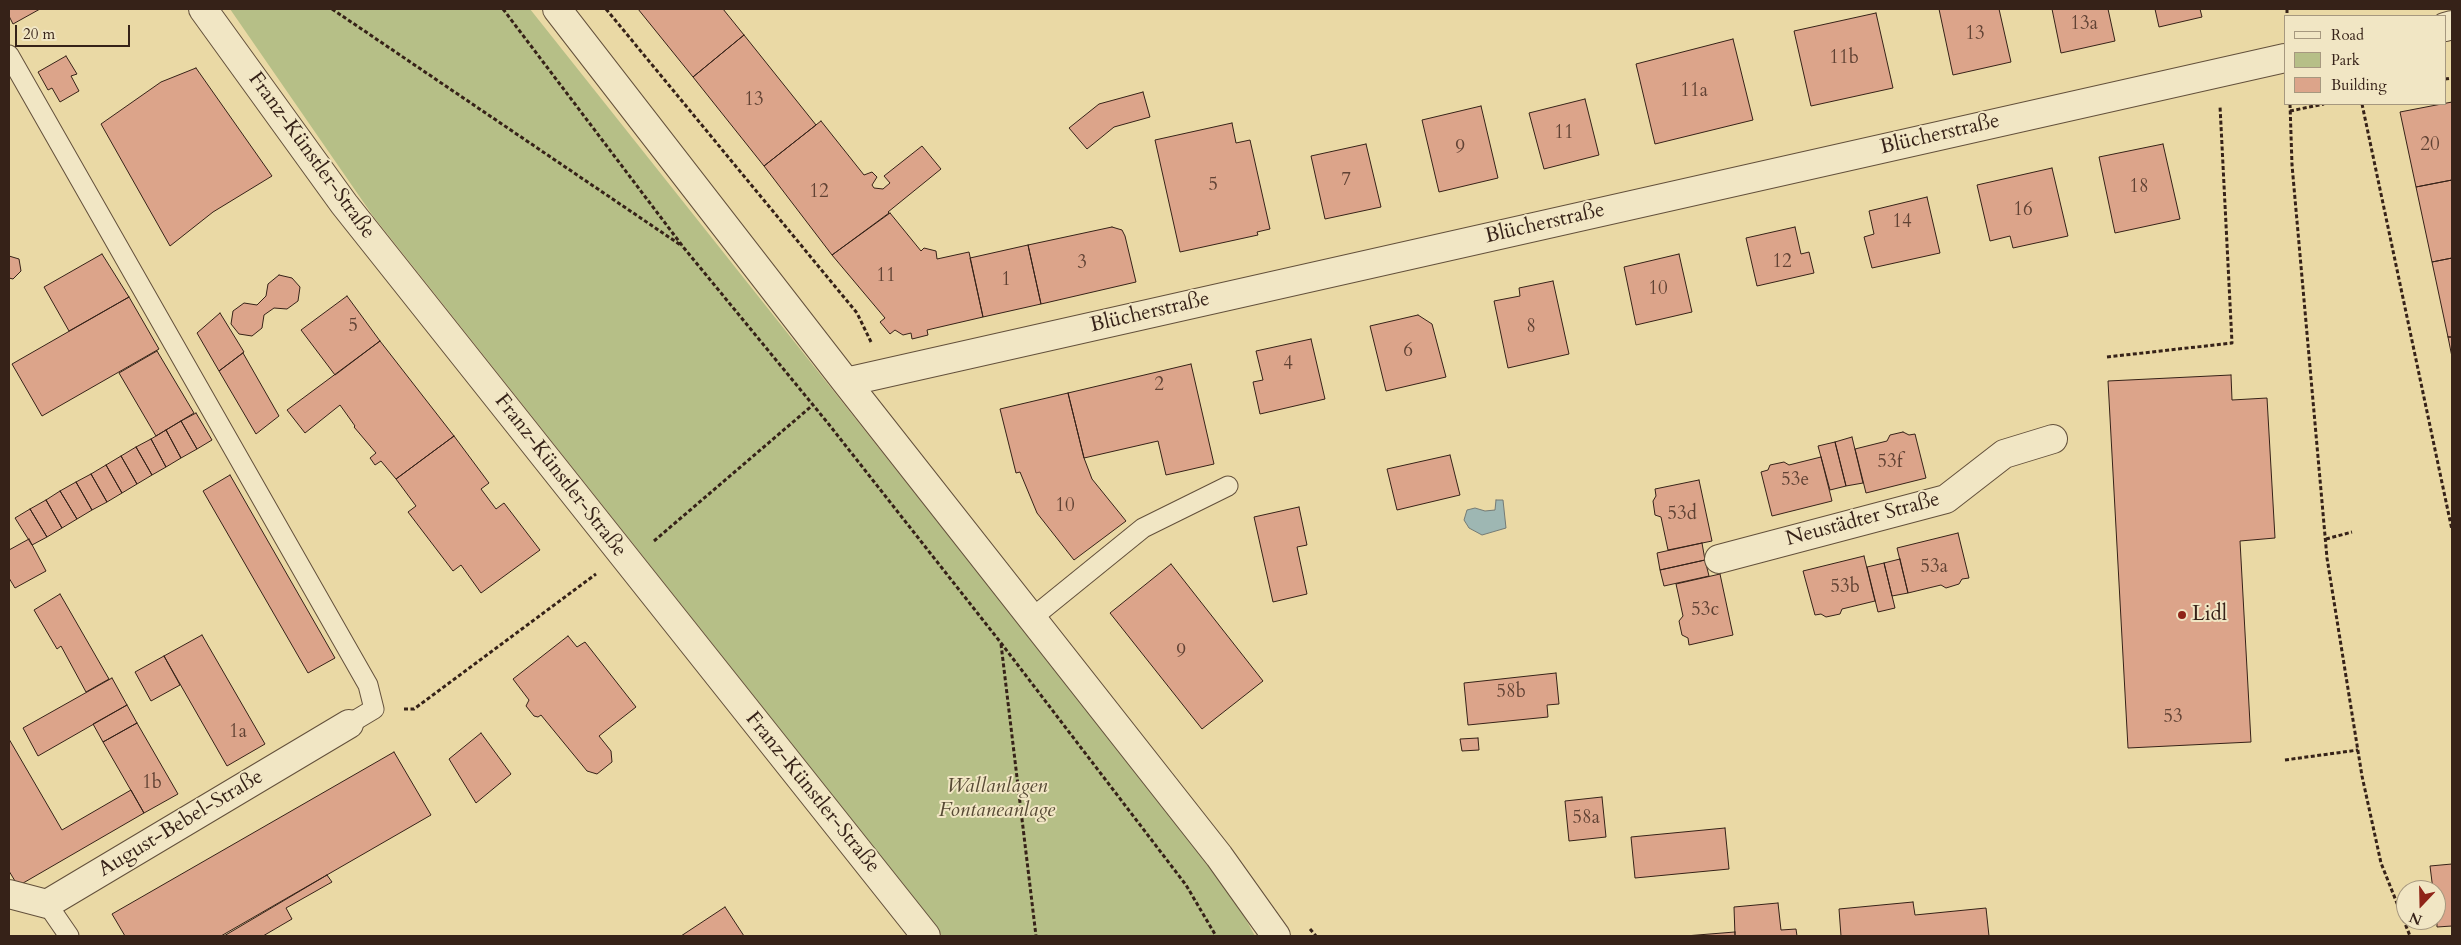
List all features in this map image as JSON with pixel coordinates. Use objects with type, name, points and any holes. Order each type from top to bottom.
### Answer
[{"type":"street","name":"Franz-Künstler-Straße","points":[[203,9],[344,204],[926,936]]},
{"type":"street","points":[[557,9],[846,382],[1220,856],[1276,936]]},
{"type":"street","name":"Blücherstraße","points":[[846,382],[2284,58]]},
{"type":"street","name":"Neustädter Straße","points":[[1719,559],[1946,500],[2004,454],[2053,439]]},
{"type":"street","name":"August-Bebel-Straße","points":[[47,904],[349,724]]},
{"type":"street","points":[[9,894],[47,904]]},
{"type":"lane","points":[[9,55],[368,685],[374,709],[349,724]]},
{"type":"lane","points":[[1032,618],[1143,528],[1228,486]]},
{"type":"lane","points":[[47,904],[69,936]]},
{"type":"path","points":[[332,9],[684,248]]},
{"type":"path","points":[[503,9],[684,248],[813,405],[1001,643],[1186,885],[1216,936]]},
{"type":"path","points":[[2107,357],[2232,343],[2218,72]]},
{"type":"path","points":[[2290,105],[2292,165],[2326,539],[2358,750],[2381,863],[2410,936]]},
{"type":"path","points":[[2290,111],[2319,105]]},
{"type":"path","points":[[2362,105],[2452,530]]},
{"type":"path","points":[[374,709],[414,709],[626,558],[813,405],[846,382]]},
{"type":"path","points":[[2326,539],[2352,532]]},
{"type":"path","points":[[1001,643],[1036,936]]},
{"type":"path","points":[[2285,760],[2358,750]]},
{"type":"green space","name":"Wallanlagen Fontaneanlage","points":[[230,9],[530,9],[1230,890],[1255,936],[942,936],[930,918],[373,216]]},
{"type":"water","points":[[1496,500],[1503,500],[1506,528],[1482,535],[1469,528],[1464,520],[1467,510],[1475,508],[1485,511],[1495,510]]},
{"type":"building","points":[[9,9],[40,9],[13,24],[9,16]]},
{"type":"building","points":[[638,9],[723,9],[744,35],[693,77]]},
{"type":"building","points":[[1939,9],[1999,9],[2011,62],[1953,75]]},
{"type":"building","points":[[2052,9],[2108,9],[2115,41],[2061,53]]},
{"type":"building","points":[[2155,9],[2200,9],[2202,17],[2159,27]]},
{"type":"building","points":[[1876,13],[1893,88],[1811,106],[1794,31]]},
{"type":"building","points":[[744,35],[816,125],[764,166],[693,77]]},
{"type":"building","points":[[1733,39],[1753,120],[1655,144],[1636,64]]},
{"type":"building","points":[[66,56],[77,74],[71,76],[79,91],[60,102],[52,88],[48,90],[38,72]]},
{"type":"building","points":[[196,68],[272,176],[213,212],[170,246],[101,124],[161,82]]},
{"type":"building","points":[[1143,92],[1150,117],[1114,127],[1087,149],[1069,128],[1099,104]]},
{"type":"building","points":[[1585,99],[1599,155],[1544,169],[1529,113]]},
{"type":"building","points":[[2452,102],[2452,180],[2416,187],[2400,112],[2446,105],[2446,103]]},
{"type":"building","points":[[1481,106],[1498,178],[1439,192],[1422,120]]},
{"type":"building","points":[[821,121],[864,175],[872,172],[877,177],[872,185],[874,188],[883,189],[890,183],[884,176],[922,146],[941,169],[889,213],[832,255],[764,166]]},
{"type":"building","points":[[1232,123],[1236,143],[1250,140],[1270,229],[1257,232],[1258,235],[1180,252],[1155,140]]},
{"type":"building","points":[[1366,144],[1381,207],[1325,219],[1311,156]]},
{"type":"building","points":[[2163,144],[2180,219],[2115,233],[2099,157]]},
{"type":"building","points":[[2052,168],[2068,236],[2013,248],[2010,236],[1990,241],[1977,185]]},
{"type":"building","points":[[2452,180],[2452,258],[2432,262],[2416,187]]},
{"type":"building","points":[[1927,197],[1940,253],[1872,268],[1864,237],[1874,234],[1869,211]]},
{"type":"building","points":[[890,213],[921,251],[924,248],[936,251],[937,259],[969,252],[983,317],[927,330],[928,335],[912,339],[911,333],[903,335],[895,330],[890,334],[880,322],[885,318],[832,255]]},
{"type":"building","points":[[1112,227],[1122,230],[1125,236],[1136,282],[1041,304],[1028,245]]},
{"type":"building","points":[[1795,227],[1801,254],[1809,252],[1814,273],[1757,286],[1746,238]]},
{"type":"building","points":[[1028,245],[1041,304],[983,317],[970,258]]},
{"type":"building","points":[[102,254],[129,297],[69,331],[44,287]]},
{"type":"building","points":[[1679,254],[1692,312],[1636,325],[1624,267]]},
{"type":"building","points":[[9,256],[19,259],[21,271],[13,279],[9,278]]},
{"type":"building","points":[[2452,258],[2452,337],[2448,337],[2432,262]]},
{"type":"building","points":[[279,275],[292,278],[300,287],[298,301],[287,309],[274,308],[264,315],[262,328],[252,336],[239,334],[231,324],[233,311],[244,303],[257,305],[266,296],[268,284]]},
{"type":"building","points":[[1553,281],[1569,354],[1508,368],[1494,301],[1520,296],[1519,288]]},
{"type":"building","points":[[347,296],[380,341],[335,375],[301,330]]},
{"type":"building","points":[[129,297],[159,349],[42,416],[12,364]]},
{"type":"building","points":[[220,313],[244,352],[219,371],[197,333]]},
{"type":"building","points":[[1418,315],[1432,324],[1446,377],[1386,391],[1370,326]]},
{"type":"building","points":[[2448,337],[2452,337],[2452,357]]},
{"type":"building","points":[[1311,339],[1325,399],[1260,414],[1253,382],[1263,380],[1256,351]]},
{"type":"building","points":[[380,341],[454,436],[396,479],[381,461],[375,465],[370,458],[376,453],[354,427],[340,405],[305,433],[287,410]]},
{"type":"building","points":[[157,351],[194,413],[156,436],[119,373]]},
{"type":"building","points":[[243,353],[279,416],[256,434],[219,371]]},
{"type":"building","points":[[1191,364],[1214,464],[1166,475],[1158,441],[1084,458],[1068,393]]},
{"type":"building","name":"Lidl","points":[[2231,375],[2232,400],[2267,398],[2275,538],[2240,541],[2251,742],[2128,748],[2108,381]]},
{"type":"building","points":[[1068,393],[1084,458],[1092,479],[1126,521],[1074,560],[1037,513],[1020,472],[1016,473],[1000,409]]},
{"type":"building","points":[[196,413],[212,440],[197,449],[181,421]]},
{"type":"building","points":[[181,421],[197,449],[181,458],[166,430]]},
{"type":"building","points":[[166,430],[181,458],[166,467],[151,439]]},
{"type":"building","points":[[1903,432],[1909,435],[1915,434],[1926,478],[1866,493],[1855,449],[1887,441],[1890,435]]},
{"type":"building","points":[[454,436],[489,483],[481,489],[496,509],[504,503],[540,550],[481,593],[461,565],[453,571],[408,512],[416,506],[396,479]]},
{"type":"building","points":[[1852,437],[1863,483],[1846,486],[1835,442]]},
{"type":"building","points":[[151,439],[166,467],[152,475],[136,447]]},
{"type":"building","points":[[1835,442],[1846,486],[1830,490],[1818,446]]},
{"type":"building","points":[[136,447],[152,475],[137,484],[121,456]]},
{"type":"building","points":[[1450,455],[1460,495],[1397,510],[1387,469]]},
{"type":"building","points":[[121,456],[137,484],[122,493],[106,465]]},
{"type":"building","points":[[1821,457],[1832,501],[1772,516],[1761,472],[1768,470],[1770,465],[1784,462],[1789,465]]},
{"type":"building","points":[[106,465],[122,493],[107,502],[91,474]]},
{"type":"building","points":[[91,474],[107,502],[92,510],[76,482]]},
{"type":"building","points":[[230,475],[335,658],[308,673],[203,491]]},
{"type":"building","points":[[1699,480],[1712,541],[1668,550],[1661,517],[1655,515],[1653,501],[1656,496],[1655,489]]},
{"type":"building","points":[[76,482],[92,510],[77,519],[60,491]]},
{"type":"building","points":[[60,491],[77,519],[62,528],[46,500]]},
{"type":"building","points":[[46,500],[62,528],[47,537],[30,509]]},
{"type":"building","points":[[1299,507],[1307,545],[1297,547],[1307,594],[1273,602],[1254,517]]},
{"type":"building","points":[[30,509],[47,537],[32,545],[15,518]]},
{"type":"building","points":[[1958,533],[1969,578],[1962,579],[1959,584],[1946,588],[1941,585],[1908,593],[1897,548]]},
{"type":"building","points":[[29,539],[46,571],[15,588],[9,578],[9,550]]},
{"type":"building","points":[[1702,543],[1705,560],[1660,570],[1657,553]]},
{"type":"building","points":[[1864,556],[1875,601],[1842,609],[1840,614],[1826,617],[1821,614],[1815,615],[1803,571]]},
{"type":"building","points":[[1900,559],[1908,593],[1892,596],[1884,563]]},
{"type":"building","points":[[1705,560],[1709,576],[1664,586],[1660,570]]},
{"type":"building","points":[[1884,563],[1895,608],[1878,612],[1867,567]]},
{"type":"building","points":[[1171,564],[1263,681],[1202,729],[1110,613]]},
{"type":"building","points":[[1720,574],[1733,635],[1689,645],[1688,638],[1682,635],[1679,621],[1683,616],[1676,584]]},
{"type":"building","points":[[60,594],[109,679],[86,692],[61,646],[57,649],[34,610]]},
{"type":"building","points":[[202,635],[265,744],[227,766],[164,656]]},
{"type":"building","points":[[568,636],[577,647],[585,642],[636,707],[599,736],[611,751],[612,762],[597,774],[587,771],[541,715],[538,717],[534,716],[526,706],[529,700],[513,679]]},
{"type":"building","points":[[164,656],[180,685],[151,701],[135,672]]},
{"type":"building","points":[[1556,673],[1559,704],[1547,705],[1548,717],[1468,725],[1464,683]]},
{"type":"building","points":[[112,678],[127,705],[38,756],[23,728]]},
{"type":"building","points":[[127,705],[137,723],[103,742],[93,724]]},
{"type":"building","points":[[137,723],[178,794],[144,813],[103,742]]},
{"type":"building","points":[[481,733],[511,774],[476,803],[449,759]]},
{"type":"building","points":[[1478,738],[1479,750],[1462,751],[1460,739]]},
{"type":"building","points":[[9,739],[62,830],[131,790],[144,813],[18,886],[9,871]]},
{"type":"building","points":[[394,752],[431,815],[221,936],[125,936],[112,914]]},
{"type":"building","points":[[1602,797],[1606,837],[1569,841],[1565,801]]},
{"type":"building","points":[[1725,828],[1729,869],[1635,878],[1631,837]]},
{"type":"building","points":[[2452,864],[2452,926],[2446,926],[2446,880],[2432,880],[2430,866]]},
{"type":"building","points":[[327,875],[332,882],[286,908],[292,919],[263,936],[224,936]]},
{"type":"building","points":[[1913,902],[1915,915],[1986,908],[1989,936],[1841,936],[1839,909]]},
{"type":"building","points":[[1778,903],[1781,930],[1796,929],[1797,936],[1735,936],[1734,907]]},
{"type":"building","points":[[725,907],[744,936],[681,936]]},
{"type":"building","points":[[1735,932],[1735,936],[1685,936]]},
{"type":"place","name":"Lidl","points":[[2182,615]]}]
